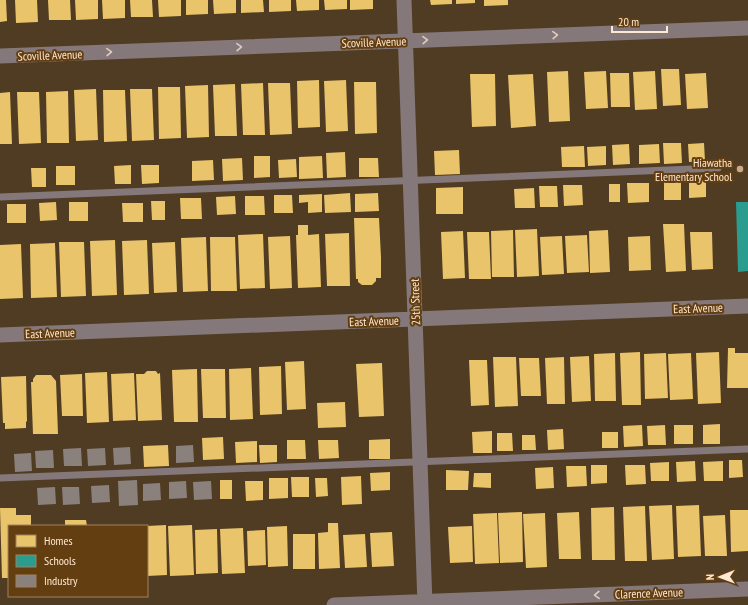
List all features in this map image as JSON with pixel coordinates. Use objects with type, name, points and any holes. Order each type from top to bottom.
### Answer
[{"type":"street","name":"25th Street","points":[[404,0],[425,603]]},
{"type":"street","name":"Scoville Avenue","points":[[0,56],[748,28]]},
{"type":"street","name":"East Avenue","points":[[0,335],[748,306]]},
{"type":"street","name":"Clarence Avenue","points":[[334,605],[425,603],[748,589]]},
{"type":"lane","points":[[0,197],[718,168]]},
{"type":"lane","points":[[0,478],[748,449]]},
{"type":"building: Homes","points":[[0,0],[6,0],[7,21],[0,22]]},
{"type":"building: Homes","points":[[15,0],[37,0],[38,22],[16,23]]},
{"type":"building: Homes","points":[[48,0],[70,0],[71,20],[49,20]]},
{"type":"building: Homes","points":[[75,0],[98,0],[98,19],[76,20]]},
{"type":"building: Homes","points":[[102,0],[125,0],[125,18],[103,19]]},
{"type":"building: Homes","points":[[130,0],[152,0],[153,17],[131,17]]},
{"type":"building: Homes","points":[[158,0],[181,0],[181,16],[159,17]]},
{"type":"building: Homes","points":[[186,0],[208,0],[208,14],[186,15]]},
{"type":"building: Homes","points":[[213,0],[236,0],[236,13],[214,14]]},
{"type":"building: Homes","points":[[241,0],[263,0],[264,12],[241,13]]},
{"type":"building: Homes","points":[[269,0],[291,0],[291,11],[269,12]]},
{"type":"building: Homes","points":[[296,0],[319,0],[319,10],[297,11]]},
{"type":"building: Homes","points":[[324,0],[347,0],[347,9],[325,10]]},
{"type":"building: Homes","points":[[350,0],[373,0],[373,9],[350,10]]},
{"type":"building: Homes","points":[[430,0],[452,0],[452,4],[431,5]]},
{"type":"building: Homes","points":[[456,0],[475,0],[475,3],[456,4]]},
{"type":"building: Homes","points":[[484,0],[508,0],[508,5],[484,6]]},
{"type":"building: Homes","points":[[661,69],[679,69],[681,105],[663,106]]},
{"type":"building: Homes","points":[[568,71],[570,121],[549,122],[547,72]]},
{"type":"building: Homes","points":[[606,71],[608,108],[586,109],[584,72]]},
{"type":"building: Homes","points":[[655,71],[657,109],[635,110],[633,72]]},
{"type":"building: Homes","points":[[610,73],[629,73],[630,107],[611,107]]},
{"type":"building: Homes","points":[[706,73],[708,108],[687,109],[685,74]]},
{"type":"building: Homes","points":[[470,74],[495,74],[496,126],[472,127]]},
{"type":"building: Homes","points":[[533,74],[536,126],[511,128],[508,75]]},
{"type":"building: Homes","points":[[319,80],[320,127],[298,128],[297,81]]},
{"type":"building: Homes","points":[[346,80],[348,131],[326,132],[324,81]]},
{"type":"building: Homes","points":[[354,82],[376,82],[377,133],[355,134]]},
{"type":"building: Homes","points":[[263,83],[265,135],[243,135],[241,84]]},
{"type":"building: Homes","points":[[268,83],[290,83],[292,134],[270,135]]},
{"type":"building: Homes","points":[[235,84],[237,136],[215,136],[213,85]]},
{"type":"building: Homes","points":[[208,85],[209,137],[187,138],[185,86]]},
{"type":"building: Homes","points":[[158,87],[180,87],[181,138],[159,139]]},
{"type":"building: Homes","points":[[96,89],[98,140],[76,141],[74,90]]},
{"type":"building: Homes","points":[[130,89],[152,89],[154,140],[132,141]]},
{"type":"building: Homes","points":[[103,90],[125,90],[127,141],[104,142]]},
{"type":"building: Homes","points":[[68,91],[69,143],[47,143],[46,92]]},
{"type":"building: Homes","points":[[10,92],[12,144],[0,144],[0,93]]},
{"type":"building: Homes","points":[[17,92],[39,92],[41,143],[19,144]]},
{"type":"building: Homes","points":[[663,143],[681,143],[682,163],[664,164]]},
{"type":"building: Homes","points":[[704,143],[705,161],[689,162],[688,144]]},
{"type":"building: Homes","points":[[629,144],[630,164],[613,165],[612,145]]},
{"type":"building: Homes","points":[[659,144],[660,163],[639,164],[639,145]]},
{"type":"building: Homes","points":[[584,146],[585,167],[562,167],[561,147]]},
{"type":"building: Homes","points":[[606,146],[606,165],[588,166],[587,147]]},
{"type":"building: Homes","points":[[459,150],[460,174],[435,175],[434,151]]},
{"type":"building: Homes","points":[[345,152],[346,177],[327,178],[326,153]]},
{"type":"building: Homes","points":[[254,156],[270,156],[270,177],[254,178]]},
{"type":"building: Homes","points":[[322,156],[323,178],[299,179],[299,157]]},
{"type":"building: Homes","points":[[242,158],[243,180],[223,181],[222,159]]},
{"type":"building: Homes","points":[[359,158],[378,158],[379,177],[359,177]]},
{"type":"building: Homes","points":[[296,159],[297,177],[279,178],[278,160]]},
{"type":"building: Homes","points":[[213,160],[214,180],[192,181],[192,161]]},
{"type":"building: Homes","points":[[131,165],[131,184],[115,184],[114,166]]},
{"type":"building: Homes","points":[[141,165],[159,165],[159,183],[142,184]]},
{"type":"building: Homes","points":[[56,166],[75,166],[75,185],[56,185]]},
{"type":"building: Homes","points":[[31,168],[46,168],[46,187],[32,187]]},
{"type":"building: Homes","points":[[689,180],[706,180],[706,197],[689,198]]},
{"type":"building: Homes","points":[[664,182],[681,182],[681,200],[664,200]]},
{"type":"building: Homes","points":[[627,183],[649,183],[649,202],[628,203]]},
{"type":"building: Homes","points":[[609,184],[620,184],[620,202],[609,202]]},
{"type":"building: Homes","points":[[563,185],[582,185],[583,205],[564,206]]},
{"type":"building: Homes","points":[[539,186],[557,186],[558,207],[540,207]]},
{"type":"building: Homes","points":[[463,187],[463,214],[436,214],[436,188]]},
{"type":"building: Homes","points":[[534,188],[535,208],[515,208],[514,189]]},
{"type":"building: Homes","points":[[350,193],[351,212],[325,213],[324,195]]},
{"type":"building: Homes","points":[[378,193],[379,211],[355,212],[355,194]]},
{"type":"building: Homes","points":[[322,194],[322,212],[308,213],[308,202],[299,203],[299,195]]},
{"type":"building: Homes","points":[[274,195],[292,195],[293,213],[274,213]]},
{"type":"building: Homes","points":[[235,196],[236,214],[217,215],[216,197]]},
{"type":"building: Homes","points":[[245,196],[264,196],[265,215],[245,215]]},
{"type":"building: Homes","points":[[180,198],[201,198],[202,219],[181,219]]},
{"type":"building: Homes","points":[[151,201],[165,201],[165,220],[152,220]]},
{"type":"building: Homes","points":[[56,202],[57,220],[40,221],[39,203]]},
{"type":"building: Homes","points":[[69,202],[88,202],[88,221],[69,221]]},
{"type":"building: Homes","points":[[122,203],[143,203],[143,222],[123,222]]},
{"type":"building: Homes","points":[[7,204],[26,204],[26,223],[7,223]]},
{"type":"building: Homes","points":[[354,218],[379,218],[381,278],[376,278],[376,281],[372,285],[362,285],[358,282],[358,279],[356,279]]},
{"type":"building: Homes","points":[[663,224],[684,224],[686,271],[666,272]]},
{"type":"building: Homes","points":[[298,225],[308,225],[308,235],[319,234],[321,287],[298,288],[296,235],[298,235]]},
{"type":"building: Homes","points":[[537,229],[539,276],[517,277],[515,230]]},
{"type":"building: Homes","points":[[513,230],[514,277],[492,277],[491,231]]},
{"type":"building: Homes","points":[[608,230],[610,272],[590,273],[589,231]]},
{"type":"building: Homes","points":[[463,231],[465,278],[443,279],[441,232]]},
{"type":"building: Homes","points":[[467,232],[489,232],[491,279],[469,279]]},
{"type":"building: Homes","points":[[690,232],[712,232],[713,269],[692,270]]},
{"type":"building: Homes","points":[[349,233],[350,286],[327,286],[325,234]]},
{"type":"building: Homes","points":[[263,234],[265,288],[240,289],[238,235]]},
{"type":"building: Homes","points":[[587,235],[589,272],[567,273],[565,236]]},
{"type":"building: Homes","points":[[290,236],[292,288],[270,289],[268,237]]},
{"type":"building: Homes","points":[[562,236],[564,274],[542,275],[540,237]]},
{"type":"building: Homes","points":[[650,236],[651,270],[629,271],[628,237]]},
{"type":"building: Homes","points":[[206,237],[208,291],[183,292],[181,238]]},
{"type":"building: Homes","points":[[210,237],[235,237],[237,291],[211,291]]},
{"type":"building: Homes","points":[[115,240],[117,295],[92,296],[90,241]]},
{"type":"building: Homes","points":[[147,240],[149,294],[124,295],[122,241]]},
{"type":"building: Homes","points":[[59,242],[84,242],[86,296],[61,297]]},
{"type":"building: Homes","points":[[175,242],[177,292],[154,293],[152,243]]},
{"type":"building: Homes","points":[[55,243],[57,297],[31,298],[30,244]]},
{"type":"building: Homes","points":[[21,244],[23,298],[0,299],[0,245]]},
{"type":"building: Homes","points":[[728,348],[735,348],[735,353],[748,353],[748,388],[727,388]]},
{"type":"building: Homes","points":[[640,352],[641,405],[622,405],[620,353]]},
{"type":"building: Homes","points":[[719,352],[721,403],[698,404],[696,353]]},
{"type":"building: Homes","points":[[615,353],[616,401],[595,401],[594,354]]},
{"type":"building: Homes","points":[[666,353],[668,398],[645,399],[644,354]]},
{"type":"building: Homes","points":[[691,353],[693,399],[670,400],[668,354]]},
{"type":"building: Homes","points":[[589,356],[591,401],[572,402],[570,357]]},
{"type":"building: Homes","points":[[493,357],[516,357],[518,406],[495,407]]},
{"type":"building: Homes","points":[[564,357],[565,404],[547,404],[545,358]]},
{"type":"building: Homes","points":[[519,358],[539,358],[541,396],[521,396]]},
{"type":"building: Homes","points":[[469,360],[487,360],[489,405],[471,406]]},
{"type":"building: Homes","points":[[304,361],[306,409],[287,410],[285,362]]},
{"type":"building: Homes","points":[[382,363],[384,416],[359,417],[356,364]]},
{"type":"building: Homes","points":[[281,366],[282,414],[260,415],[259,367]]},
{"type":"building: Homes","points":[[251,368],[253,419],[230,420],[229,369]]},
{"type":"building: Homes","points":[[197,369],[198,422],[174,422],[172,370]]},
{"type":"building: Homes","points":[[201,369],[225,369],[226,418],[203,418]]},
{"type":"building: Homes","points":[[147,371],[156,371],[158,374],[160,373],[162,420],[138,421],[136,374],[144,374]]},
{"type":"building: Homes","points":[[107,372],[109,422],[87,423],[85,373]]},
{"type":"building: Homes","points":[[134,373],[136,420],[113,421],[111,374]]},
{"type":"building: Homes","points":[[82,374],[83,416],[62,416],[60,375]]},
{"type":"building: Homes","points":[[36,375],[51,375],[56,381],[58,434],[33,434],[31,382],[33,382]]},
{"type":"building: Homes","points":[[26,376],[26,428],[5,429],[5,423],[3,423],[1,377]]},
{"type":"building: Homes","points":[[345,402],[346,427],[318,428],[317,403]]},
{"type":"building: Homes","points":[[720,424],[720,444],[703,444],[703,425]]},
{"type":"building: Homes","points":[[642,425],[643,446],[624,447],[623,426]]},
{"type":"building: Homes","points":[[665,425],[666,445],[648,445],[647,426]]},
{"type":"building: Homes","points":[[674,425],[693,425],[693,444],[674,444]]},
{"type":"building: Homes","points":[[563,429],[564,449],[548,450],[547,430]]},
{"type":"building: Homes","points":[[492,431],[492,453],[473,453],[472,432]]},
{"type":"building: Homes","points":[[602,432],[618,432],[618,448],[602,448]]},
{"type":"building: Homes","points":[[497,433],[512,433],[513,451],[497,451]]},
{"type":"building: Homes","points":[[522,435],[535,435],[536,450],[522,450]]},
{"type":"building: Homes","points":[[223,437],[224,459],[203,460],[202,438]]},
{"type":"building: Homes","points":[[390,439],[390,459],[369,459],[369,440]]},
{"type":"building: Homes","points":[[287,440],[305,440],[306,459],[287,459]]},
{"type":"building: Homes","points":[[318,440],[338,440],[339,458],[319,459]]},
{"type":"building: Homes","points":[[257,441],[257,462],[236,463],[235,442]]},
{"type":"building: Homes","points":[[168,445],[169,466],[144,467],[143,446]]},
{"type":"building: Homes","points":[[259,445],[277,445],[277,462],[260,463]]},
{"type":"building: Homes","points":[[729,460],[742,460],[743,477],[729,478]]},
{"type":"building: Homes","points":[[695,461],[696,481],[677,482],[676,462]]},
{"type":"building: Homes","points":[[723,461],[723,481],[704,481],[703,462]]},
{"type":"building: Homes","points":[[669,462],[669,481],[651,481],[650,463]]},
{"type":"building: Homes","points":[[591,465],[607,465],[607,483],[591,484]]},
{"type":"building: Homes","points":[[625,465],[645,465],[646,484],[626,485]]},
{"type":"building: Homes","points":[[566,466],[586,466],[587,486],[567,487]]},
{"type":"building: Homes","points":[[553,467],[554,488],[536,489],[535,468]]},
{"type":"building: Homes","points":[[446,470],[469,471],[468,490],[446,490]]},
{"type":"building: Homes","points":[[390,472],[390,490],[371,491],[370,473]]},
{"type":"building: Homes","points":[[474,473],[491,473],[491,488],[473,487]]},
{"type":"building: Homes","points":[[361,476],[362,504],[342,505],[341,477]]},
{"type":"building: Homes","points":[[291,477],[309,477],[309,497],[292,497]]},
{"type":"building: Homes","points":[[269,478],[288,478],[288,498],[269,499]]},
{"type":"building: Homes","points":[[315,478],[327,478],[328,496],[316,497]]},
{"type":"building: Homes","points":[[220,480],[232,480],[232,499],[220,499]]},
{"type":"building: Homes","points":[[245,481],[263,481],[263,500],[246,501]]},
{"type":"building: Homes","points":[[672,505],[674,559],[652,560],[649,506]]},
{"type":"building: Homes","points":[[699,505],[701,556],[678,557],[676,506]]},
{"type":"building: Homes","points":[[645,506],[647,561],[625,561],[623,507]]},
{"type":"building: Homes","points":[[614,507],[615,560],[592,560],[591,508]]},
{"type":"building: Homes","points":[[0,508],[16,508],[16,515],[31,515],[31,525],[8,525],[8,578],[2,578]]},
{"type":"building: Homes","points":[[730,510],[748,510],[748,551],[731,552]]},
{"type":"building: Homes","points":[[522,512],[523,562],[500,563],[498,513]]},
{"type":"building: Homes","points":[[579,512],[581,559],[559,559],[557,513]]},
{"type":"building: Homes","points":[[497,513],[499,563],[475,564],[473,514]]},
{"type":"building: Homes","points":[[545,513],[547,567],[526,568],[523,514]]},
{"type":"building: Homes","points":[[725,515],[727,556],[705,556],[703,516]]},
{"type":"building: Homes","points":[[65,520],[86,520],[87,525],[65,525]]},
{"type":"building: Homes","points":[[328,523],[338,523],[340,568],[319,569],[318,533],[328,532]]},
{"type":"building: Homes","points":[[166,525],[167,575],[148,576],[148,526]]},
{"type":"building: Homes","points":[[192,525],[194,575],[170,576],[168,526]]},
{"type":"building: Homes","points":[[287,526],[288,566],[268,567],[267,527]]},
{"type":"building: Homes","points":[[472,526],[473,562],[450,563],[448,527]]},
{"type":"building: Homes","points":[[243,528],[245,573],[222,574],[220,529]]},
{"type":"building: Homes","points":[[217,529],[218,573],[196,574],[195,530]]},
{"type":"building: Homes","points":[[265,530],[266,565],[248,566],[247,531]]},
{"type":"building: Homes","points":[[392,532],[394,566],[372,567],[370,533]]},
{"type":"building: Homes","points":[[293,534],[315,534],[315,569],[293,569]]},
{"type":"building: Homes","points":[[365,534],[367,567],[345,568],[343,535]]},
{"type":"building: Schools","points":[[736,202],[748,202],[748,271],[738,272]]},
{"type":"building: Industry","points":[[193,445],[194,462],[176,463],[176,446]]},
{"type":"building: Industry","points":[[130,447],[131,464],[114,465],[113,448]]},
{"type":"building: Industry","points":[[81,448],[82,466],[64,466],[63,449]]},
{"type":"building: Industry","points":[[105,448],[106,465],[88,466],[87,449]]},
{"type":"building: Industry","points":[[53,450],[54,468],[36,468],[35,451]]},
{"type":"building: Industry","points":[[31,453],[32,471],[15,472],[14,454]]},
{"type":"building: Industry","points":[[137,480],[138,505],[119,506],[118,481]]},
{"type":"building: Industry","points":[[186,481],[187,498],[169,499],[169,482]]},
{"type":"building: Industry","points":[[211,481],[212,499],[194,500],[193,482]]},
{"type":"building: Industry","points":[[160,483],[161,500],[143,501],[143,484]]},
{"type":"building: Industry","points":[[109,485],[110,502],[92,503],[91,486]]},
{"type":"building: Industry","points":[[55,487],[56,504],[38,505],[37,488]]},
{"type":"building: Industry","points":[[62,487],[79,487],[80,504],[63,505]]},
{"type":"place","name":"Hiawatha Elementary School","points":[[740,169]]}]
